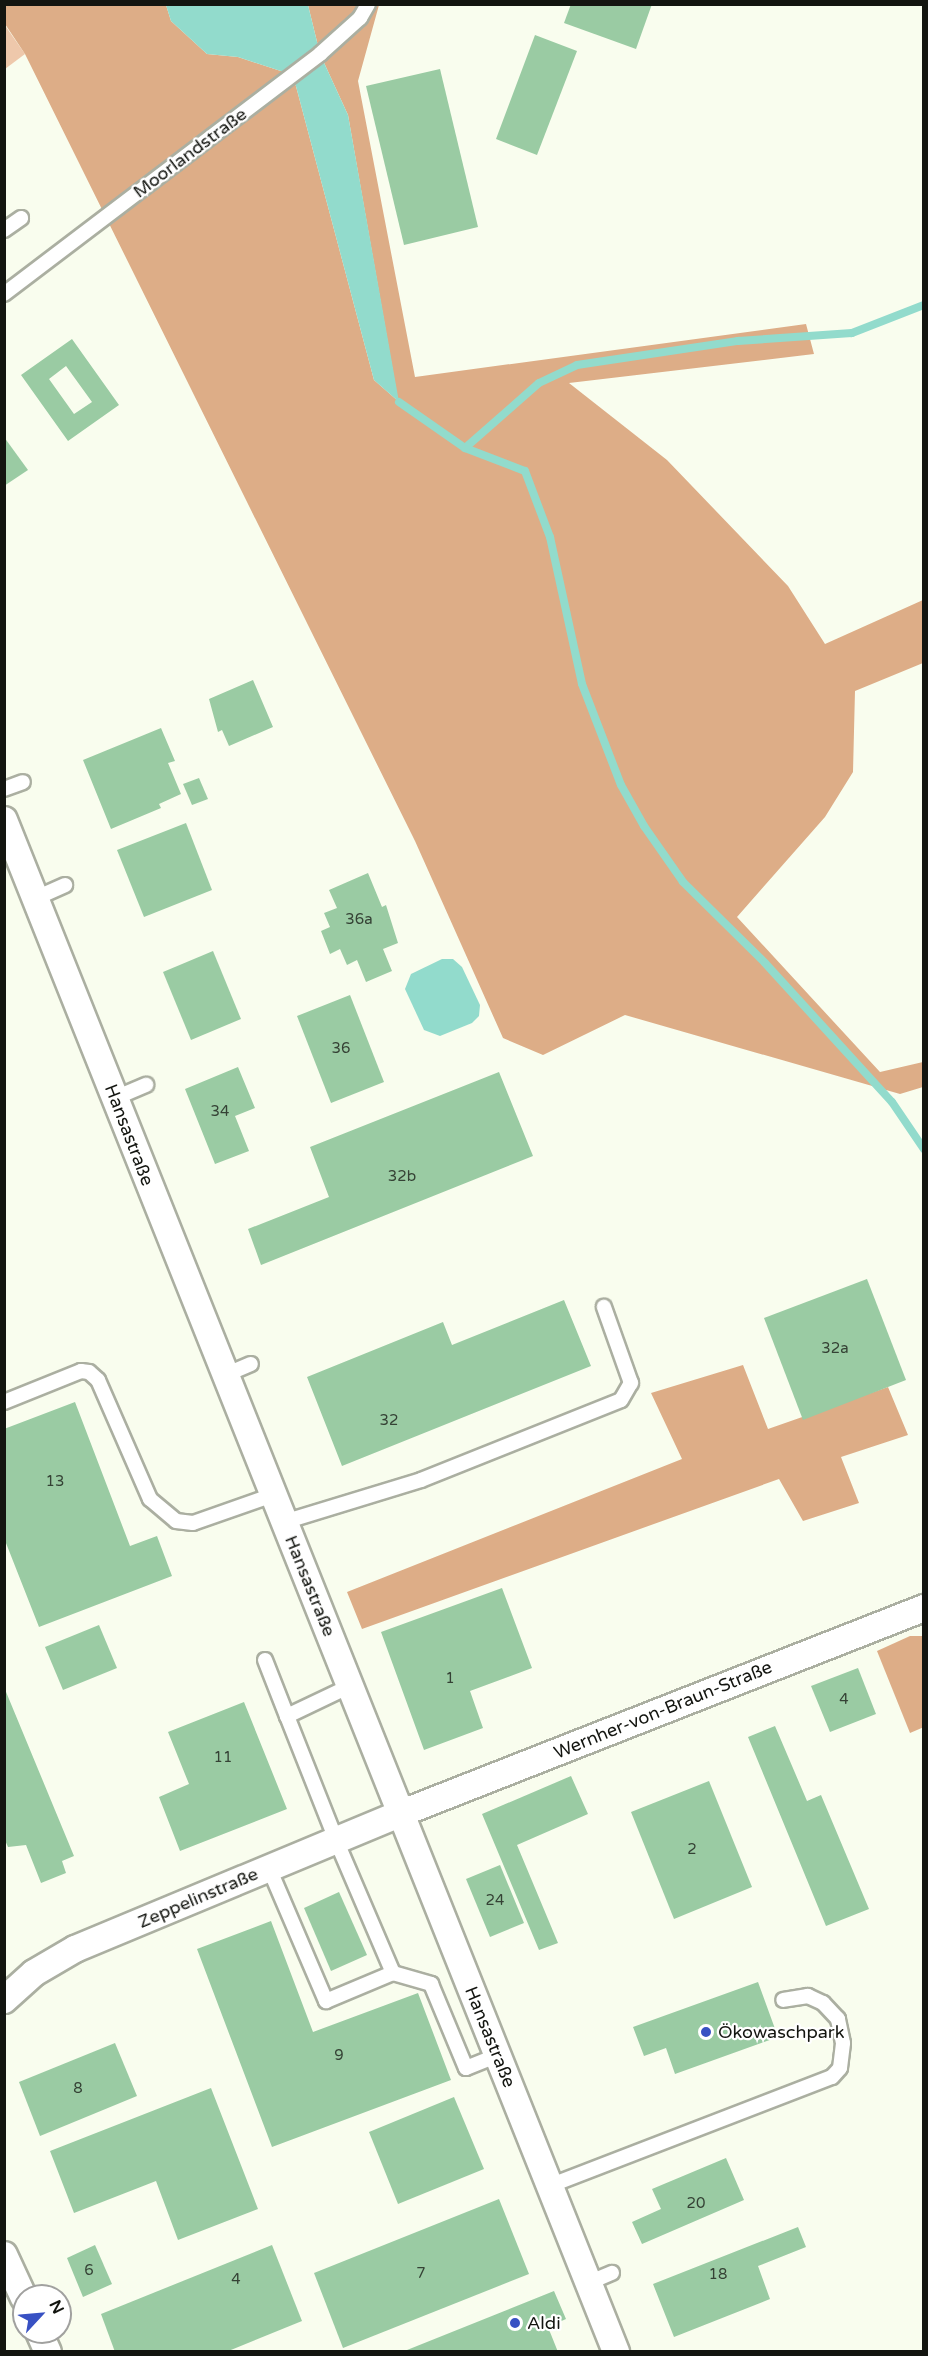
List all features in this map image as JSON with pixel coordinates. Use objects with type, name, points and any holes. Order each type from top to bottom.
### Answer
[{"type":"street","name":"Hansastraße","points":[[4,820],[616,2352]]},
{"type":"street","name":"Wernher-von-Braun-Straße","points":[[402,1813],[924,1608]]},
{"type":"street","name":"Zeppelinstraße","points":[[4,2000],[34,1973],[75,1949],[402,1813]]},
{"type":"street","points":[[4,2255],[17,2284]]},
{"type":"lane","name":"Moorlandstraße","points":[[4,294],[320,54],[360,18],[368,4]]},
{"type":"lane","points":[[4,230],[21,218]]},
{"type":"lane","points":[[4,789],[23,782]]},
{"type":"lane","points":[[36,898],[65,885]]},
{"type":"lane","points":[[115,1098],[146,1085]]},
{"type":"lane","points":[[284,1522],[421,1480],[621,1400],[631,1383],[604,1307]]},
{"type":"lane","points":[[225,1375],[251,1364]]},
{"type":"lane","points":[[4,1402],[81,1371],[89,1372],[98,1380],[150,1499],[176,1521],[193,1523],[273,1495]]},
{"type":"lane","points":[[265,1660],[336,1840],[393,1973]]},
{"type":"lane","points":[[287,1716],[350,1686]]},
{"type":"lane","points":[[269,1868],[326,2001],[393,1973],[430,1984],[466,2068],[498,2055]]},
{"type":"lane","points":[[549,2186],[832,2077],[840,2068],[843,2043],[838,2019],[822,2003],[808,1996],[783,2000]]},
{"type":"lane","points":[[588,2283],[612,2273]]},
{"type":"shaded area","points":[[4,5],[166,5],[171,21],[207,54],[238,57],[293,75],[374,380],[398,401],[348,115],[320,54],[308,5],[379,5],[358,81],[415,377],[806,324],[814,354],[569,383],[667,460],[788,586],[825,644],[923,600],[923,663],[855,691],[853,772],[825,817],[737,917],[880,1072],[923,1062],[923,1087],[900,1094],[625,1015],[543,1055],[503,1038],[415,841],[25,54],[5,24]]},
{"type":"shaded area","points":[[4,24],[25,54],[5,69],[4,69]]},
{"type":"shaded area","points":[[743,1365],[768,1429],[888,1387],[908,1435],[841,1457],[859,1503],[803,1521],[779,1479],[362,1629],[347,1592],[682,1459],[651,1393]]},
{"type":"shaded area","points":[[910,1636],[923,1636],[924,1727],[910,1733],[877,1651]]},
{"type":"water","points":[[166,5],[308,5],[320,54],[348,115],[399,402],[374,380],[293,75],[238,57],[207,54],[171,21]]},
{"type":"water","points":[[442,959],[453,959],[462,967],[480,1005],[479,1016],[472,1023],[440,1036],[424,1030],[405,989],[411,974]]},
{"type":"building","points":[[571,4],[652,4],[636,49],[564,23]]},
{"type":"building","points":[[535,35],[577,51],[537,155],[496,139]]},
{"type":"building","points":[[440,69],[478,227],[404,245],[366,86]]},
{"type":"building","points":[[72,339],[119,405],[68,441],[21,375]],"holes":[[[66,366],[92,402],[74,414],[49,379]]]},
{"type":"building","points":[[4,437],[28,470],[4,486]]},
{"type":"building","points":[[253,680],[273,727],[229,746],[222,730],[218,732],[209,699]]},
{"type":"building","points":[[161,728],[175,761],[168,763],[181,794],[159,804],[161,808],[111,829],[83,760]]},
{"type":"building","points":[[199,778],[208,799],[192,805],[183,784]]},
{"type":"building","points":[[186,823],[212,890],[144,917],[117,850]]},
{"type":"building","points":[[368,873],[382,907],[386,905],[398,943],[383,949],[392,971],[366,982],[357,960],[347,965],[340,949],[330,954],[321,931],[330,927],[324,913],[337,908],[329,890]]},
{"type":"building","points":[[213,951],[241,1019],[191,1040],[163,972]]},
{"type":"building","points":[[350,995],[384,1082],[331,1103],[297,1016]]},
{"type":"building","points":[[238,1067],[255,1108],[235,1116],[249,1151],[215,1164],[185,1089]]},
{"type":"building","points":[[499,1072],[533,1156],[261,1265],[248,1229],[329,1197],[310,1147]]},
{"type":"building","points":[[867,1279],[906,1380],[803,1420],[764,1318]]},
{"type":"building","points":[[564,1300],[591,1366],[342,1466],[307,1377],[443,1322],[452,1345]]},
{"type":"building","points":[[75,1402],[130,1546],[157,1536],[172,1576],[39,1627],[4,1538],[4,1429]]},
{"type":"building","points":[[502,1588],[532,1668],[470,1691],[483,1728],[424,1750],[381,1632]]},
{"type":"building","points":[[99,1625],[117,1668],[63,1690],[45,1647]]},
{"type":"building","points":[[858,1668],[876,1714],[830,1732],[811,1686]]},
{"type":"building","points":[[4,1687],[74,1856],[62,1861],[66,1873],[41,1883],[26,1845],[8,1847],[4,1838]]},
{"type":"building","points":[[244,1702],[287,1809],[180,1851],[159,1797],[189,1784],[168,1732]]},
{"type":"building","points":[[775,1726],[807,1801],[821,1795],[869,1909],[826,1926],[748,1737]]},
{"type":"building","points":[[571,1776],[588,1814],[517,1845],[558,1943],[539,1950],[482,1814]]},
{"type":"building","points":[[709,1781],[752,1887],[674,1919],[631,1812]]},
{"type":"building","points":[[500,1865],[524,1923],[490,1937],[466,1879]]},
{"type":"building","points":[[339,1892],[367,1955],[331,1971],[304,1908]]},
{"type":"building","points":[[271,1921],[313,2032],[418,1993],[451,2080],[272,2147],[197,1949]]},
{"type":"building","name":"Ökowaschpark","points":[[758,1982],[778,2037],[675,2074],[666,2048],[644,2056],[633,2027]]},
{"type":"building","points":[[115,2043],[137,2096],[40,2136],[19,2082]]},
{"type":"building","points":[[211,2088],[258,2209],[178,2240],[156,2181],[74,2213],[50,2151]]},
{"type":"building","points":[[454,2097],[484,2169],[398,2204],[369,2132]]},
{"type":"building","points":[[726,2158],[744,2200],[642,2244],[632,2222],[661,2209],[652,2189]]},
{"type":"building","points":[[499,2199],[529,2274],[343,2348],[314,2273]]},
{"type":"building","points":[[798,2227],[806,2247],[758,2266],[770,2299],[674,2337],[653,2284]]},
{"type":"building","points":[[95,2245],[112,2284],[83,2297],[67,2258]]},
{"type":"building","points":[[272,2245],[302,2321],[226,2352],[115,2352],[101,2314]]},
{"type":"building","name":"Aldi","points":[[554,2291],[566,2319],[548,2327],[558,2352],[402,2352]]},
{"type":"waterway","points":[[465,448],[539,383],[577,365],[738,341],[852,333],[924,305]]},
{"type":"waterway","points":[[399,402],[465,448],[525,471],[550,537],[582,684],[621,785],[644,826],[683,882],[765,963],[892,1102],[924,1149]]},
{"type":"place","name":"Ökowaschpark","points":[[706,2032]]},
{"type":"place","name":"Aldi","points":[[515,2323]]}]
